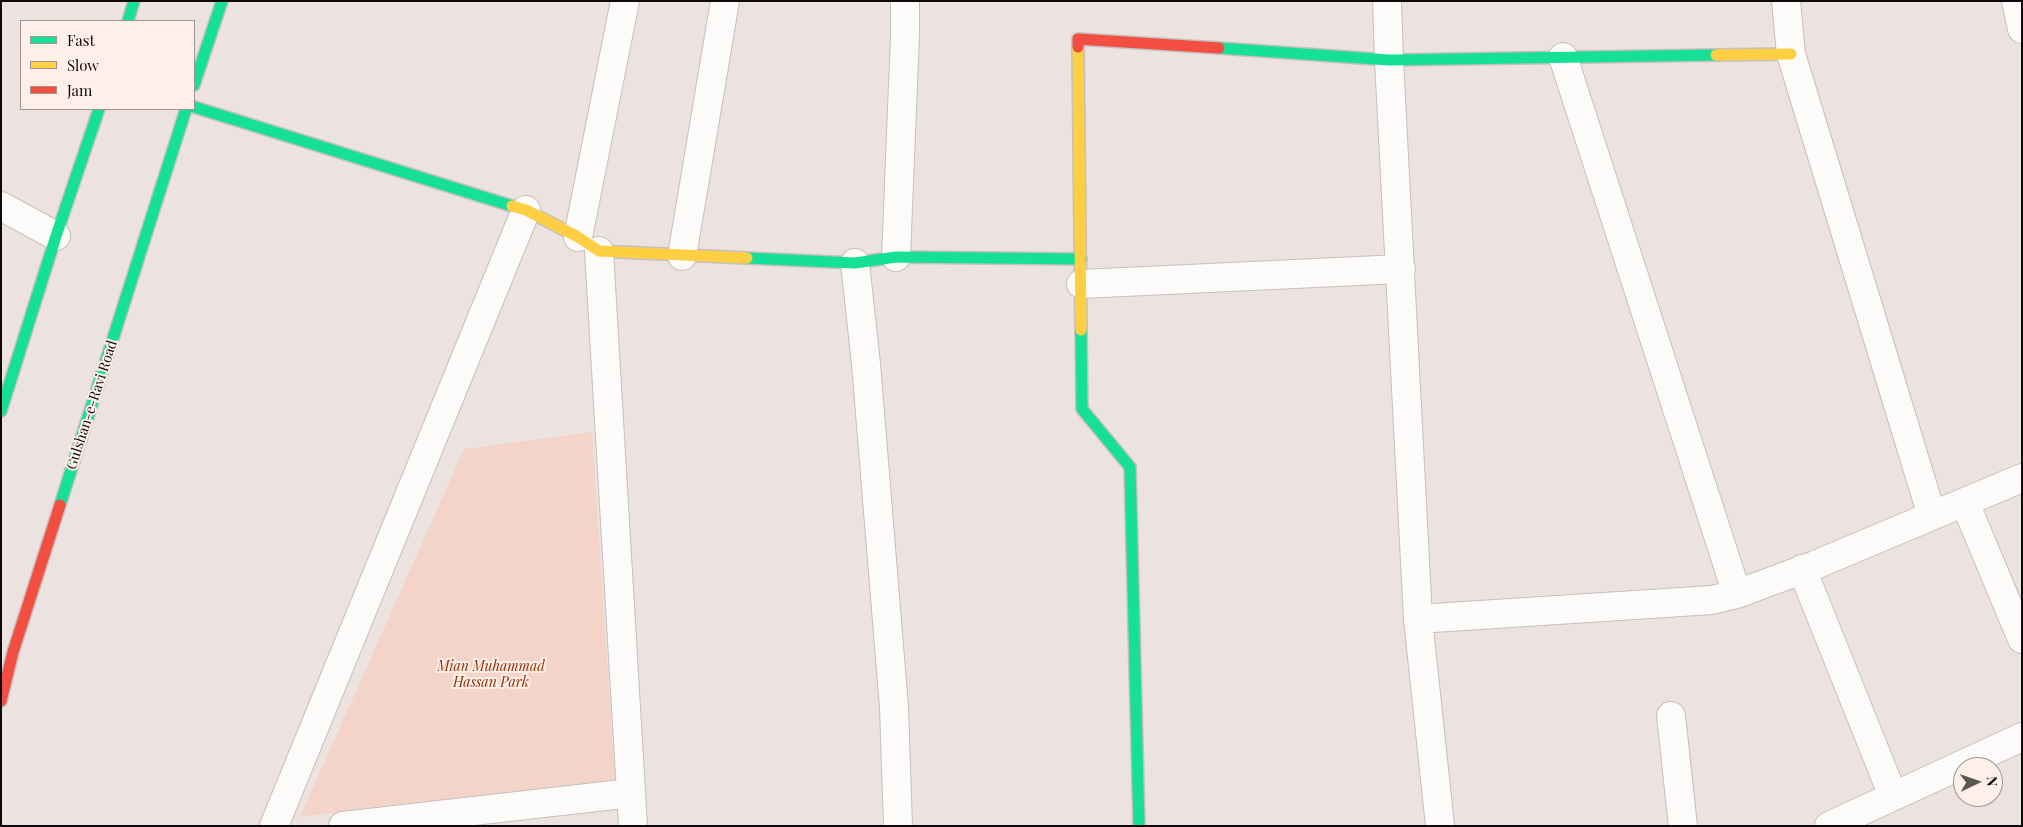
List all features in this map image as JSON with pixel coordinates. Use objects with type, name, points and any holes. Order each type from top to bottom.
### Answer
[{"type":"street","points":[[128,20],[134,1]]},
{"type":"street","points":[[195,82],[222,1]]},
{"type":"street","points":[[625,1],[589,244],[633,826]]},
{"type":"street","points":[[682,256],[725,1]]},
{"type":"street","points":[[896,257],[905,1]]},
{"type":"street","points":[[1388,1],[1389,60],[1418,619],[1440,826]]},
{"type":"street","points":[[1786,1],[1791,54],[1932,516]]},
{"type":"street","points":[[2016,1],[2022,29]]},
{"type":"street","points":[[1139,826],[1130,467],[1082,409],[1078,40],[1389,60],[1791,54]]},
{"type":"street","points":[[1563,57],[1737,594]]},
{"type":"street","points":[[195,107],[526,210],[589,244],[682,256],[855,263],[896,257],[1081,272],[1401,269]]},
{"type":"street","points":[[1,411],[56,236],[99,110]]},
{"type":"street","name":"Gulshan-e-Ravi Road","points":[[1,701],[13,652],[186,110]]},
{"type":"street","points":[[1,206],[56,236]]},
{"type":"street","points":[[274,826],[526,210]]},
{"type":"street","points":[[855,263],[866,364],[893,698],[898,826]]},
{"type":"street","points":[[1418,619],[1712,600],[1737,594],[1815,565],[2022,478]]},
{"type":"street","points":[[1964,503],[2022,639]]},
{"type":"street","points":[[1802,569],[1892,796]]},
{"type":"street","points":[[1671,716],[1683,826]]},
{"type":"street","points":[[1829,826],[2022,737]]},
{"type":"street","points":[[343,826],[631,793]]},
{"type":"green space","name":"Mian Muhammad Hassan Park","points":[[592,432],[615,780],[300,817],[464,449]]},
{"type":"traffic: fast","points":[[128,20],[134,1]]},
{"type":"traffic: fast","points":[[195,82],[222,1]]},
{"type":"traffic: fast","points":[[1219,48],[1389,60],[1716,55]]},
{"type":"traffic: fast","points":[[195,107],[512,206]]},
{"type":"traffic: fast","points":[[1,411],[56,236],[99,110]]},
{"type":"traffic: fast","points":[[60,505],[186,110]]},
{"type":"traffic: fast","points":[[747,258],[855,263],[896,257],[1081,259]]},
{"type":"traffic: fast","points":[[1081,330],[1082,409],[1130,467],[1139,826]]},
{"type":"traffic: slow","points":[[1078,47],[1081,330]]},
{"type":"traffic: slow","points":[[1716,55],[1791,54]]},
{"type":"traffic: slow","points":[[512,206],[526,210],[578,237],[599,251],[747,258]]},
{"type":"traffic: jam","points":[[1078,47],[1078,39],[1219,48]]},
{"type":"traffic: jam","points":[[1,701],[13,652],[60,505]]}]
